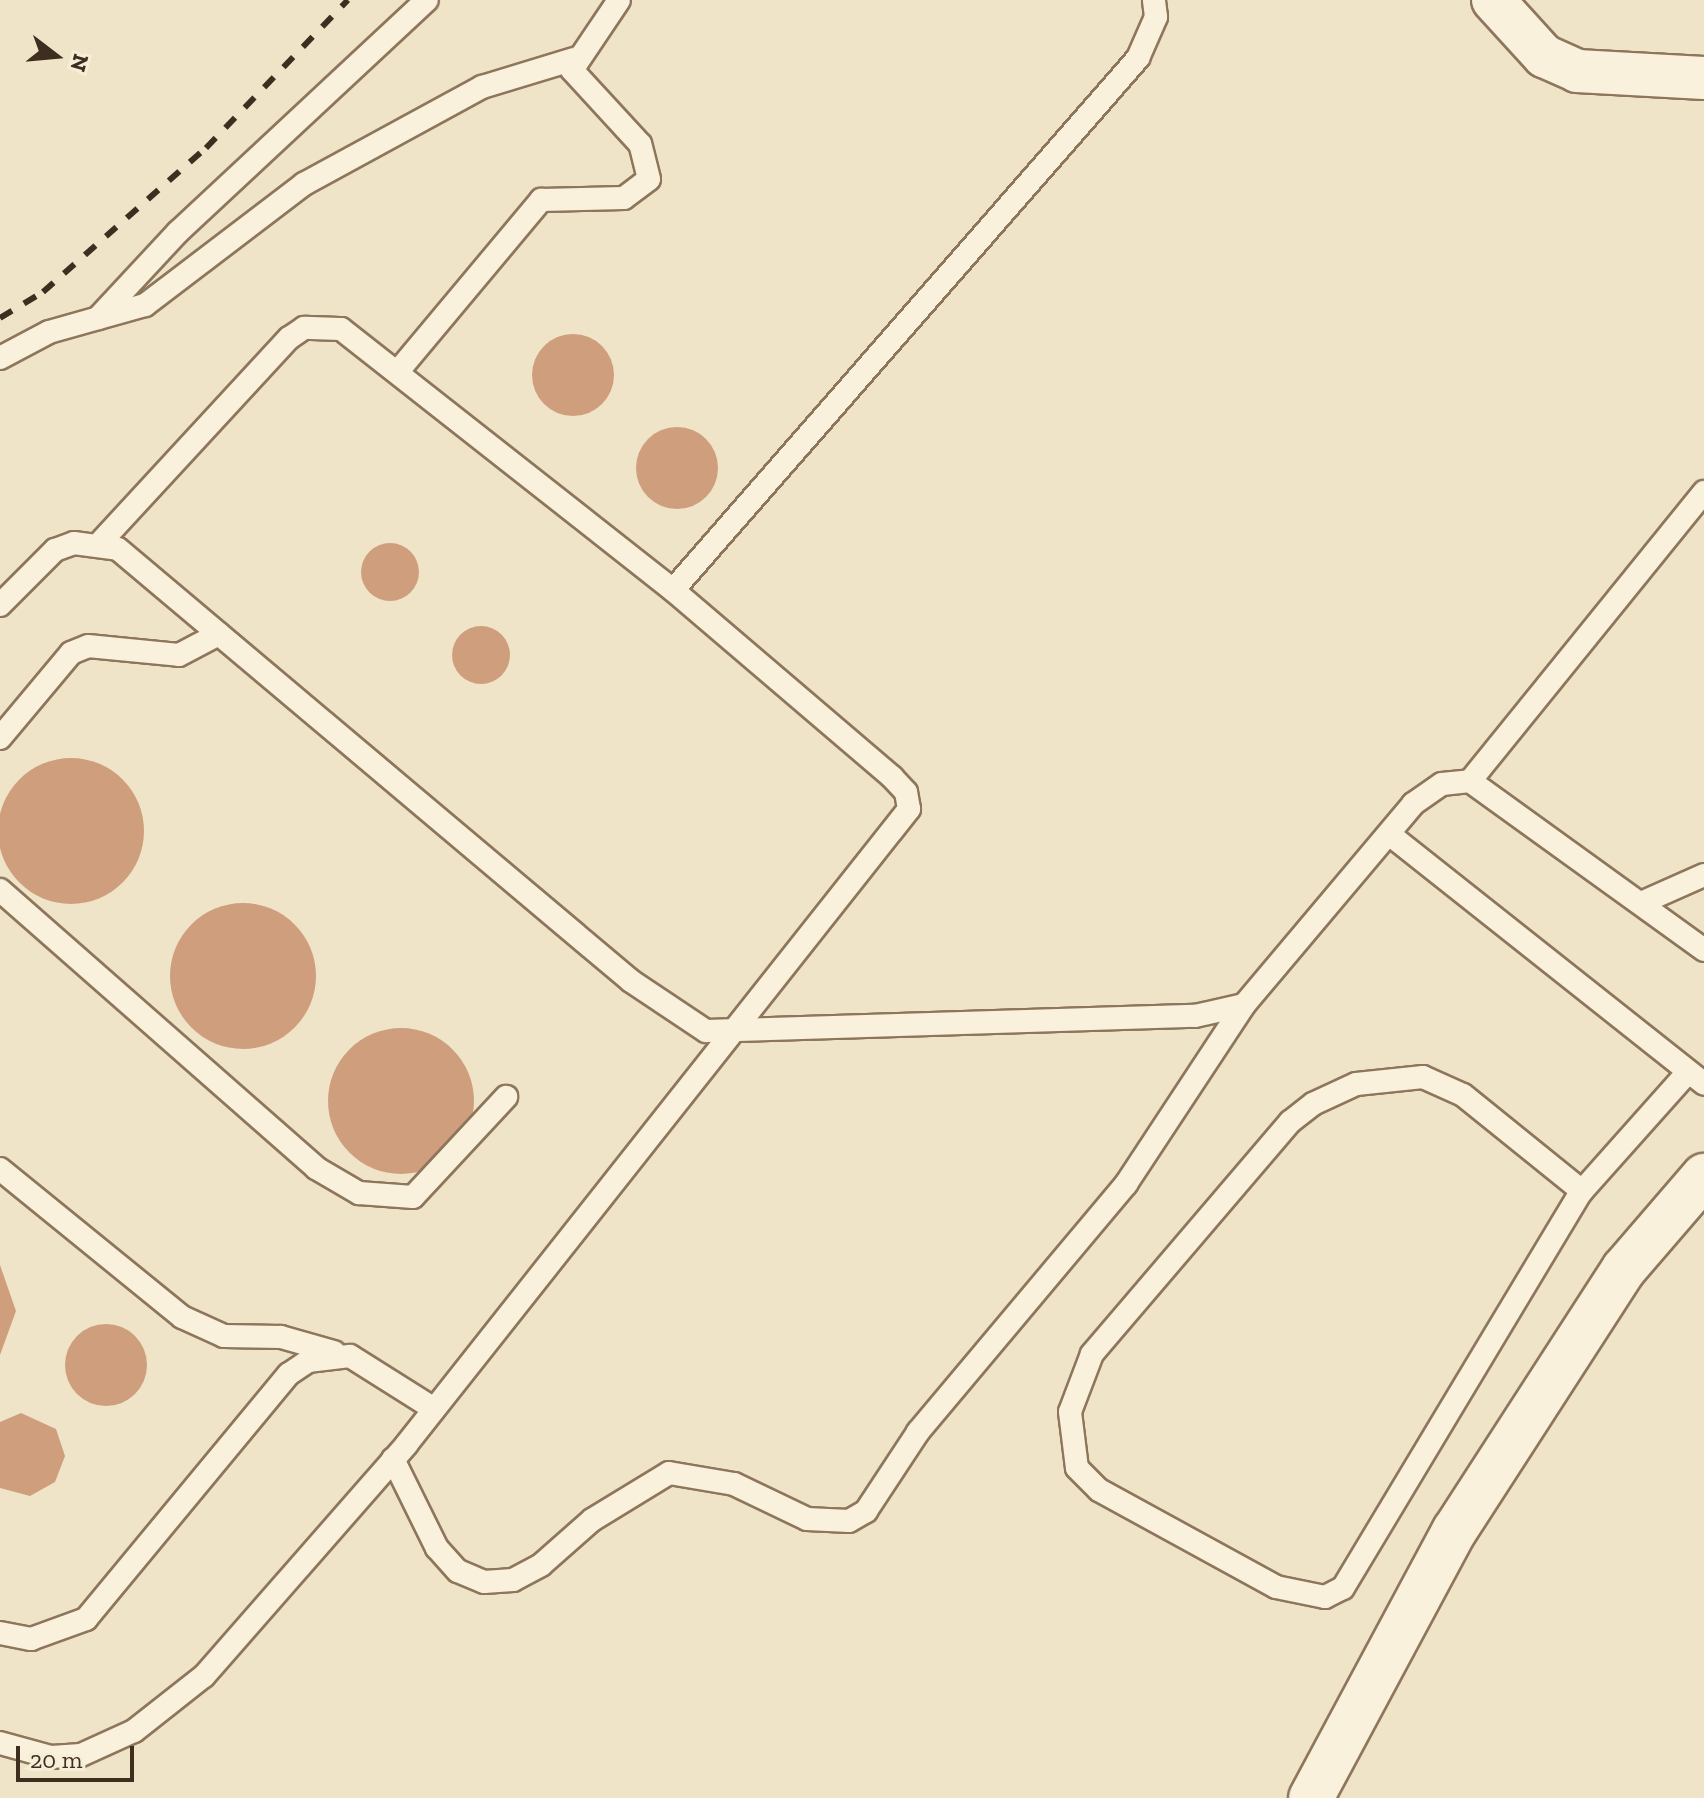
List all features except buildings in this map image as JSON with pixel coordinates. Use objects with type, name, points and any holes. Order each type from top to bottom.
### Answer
[{"type":"street","points":[[1493,0],[1544,56],[1577,71],[1704,78]]},
{"type":"street","points":[[1311,1798],[1455,1530],[1624,1269],[1704,1176]]},
{"type":"lane","points":[[98,318],[178,232],[427,0]]},
{"type":"lane","points":[[0,358],[98,318],[153,300],[304,184],[482,87],[574,59],[619,0]]},
{"type":"lane","points":[[673,590],[1138,58],[1156,17],[1154,0]]},
{"type":"lane","points":[[399,370],[541,200],[624,198],[649,179],[650,162],[640,144],[575,79],[574,59]]},
{"type":"lane","points":[[0,1743],[51,1757],[81,1755],[173,1706],[393,1459],[909,809],[906,792],[892,777],[673,590],[399,370],[341,329],[304,328],[100,543]]},
{"type":"lane","points":[[1470,781],[1704,492]]},
{"type":"lane","points":[[0,605],[55,550],[100,543],[137,561],[219,634],[631,981],[682,1019],[728,1035],[1195,1016],[1244,1005]]},
{"type":"lane","points":[[0,738],[71,653],[88,646],[179,655],[219,634]]},
{"type":"lane","points":[[393,1459],[437,1548],[458,1571],[484,1582],[513,1580],[541,1565],[592,1520],[669,1473],[734,1484],[807,1519],[849,1521],[866,1511],[918,1432],[1126,1184],[1244,1005],[1389,834],[1442,784],[1470,781],[1704,950]]},
{"type":"lane","points":[[1389,834],[1696,1078],[1582,1191],[1343,1588],[1325,1597],[1276,1587],[1099,1490],[1077,1468],[1070,1412],[1092,1354],[1290,1122],[1313,1104],[1356,1084],[1423,1077],[1463,1095],[1582,1191]]},
{"type":"lane","points":[[1641,903],[1704,875]]},
{"type":"lane","points":[[0,890],[316,1168],[359,1193],[413,1197],[506,1097]]},
{"type":"lane","points":[[0,1169],[182,1317],[224,1336],[281,1337],[334,1352],[434,1409]]},
{"type":"lane","points":[[0,1633],[31,1639],[86,1619],[289,1374],[334,1352]]},
{"type":"railway","points":[[0,318],[43,292],[206,148],[348,0]]}]
